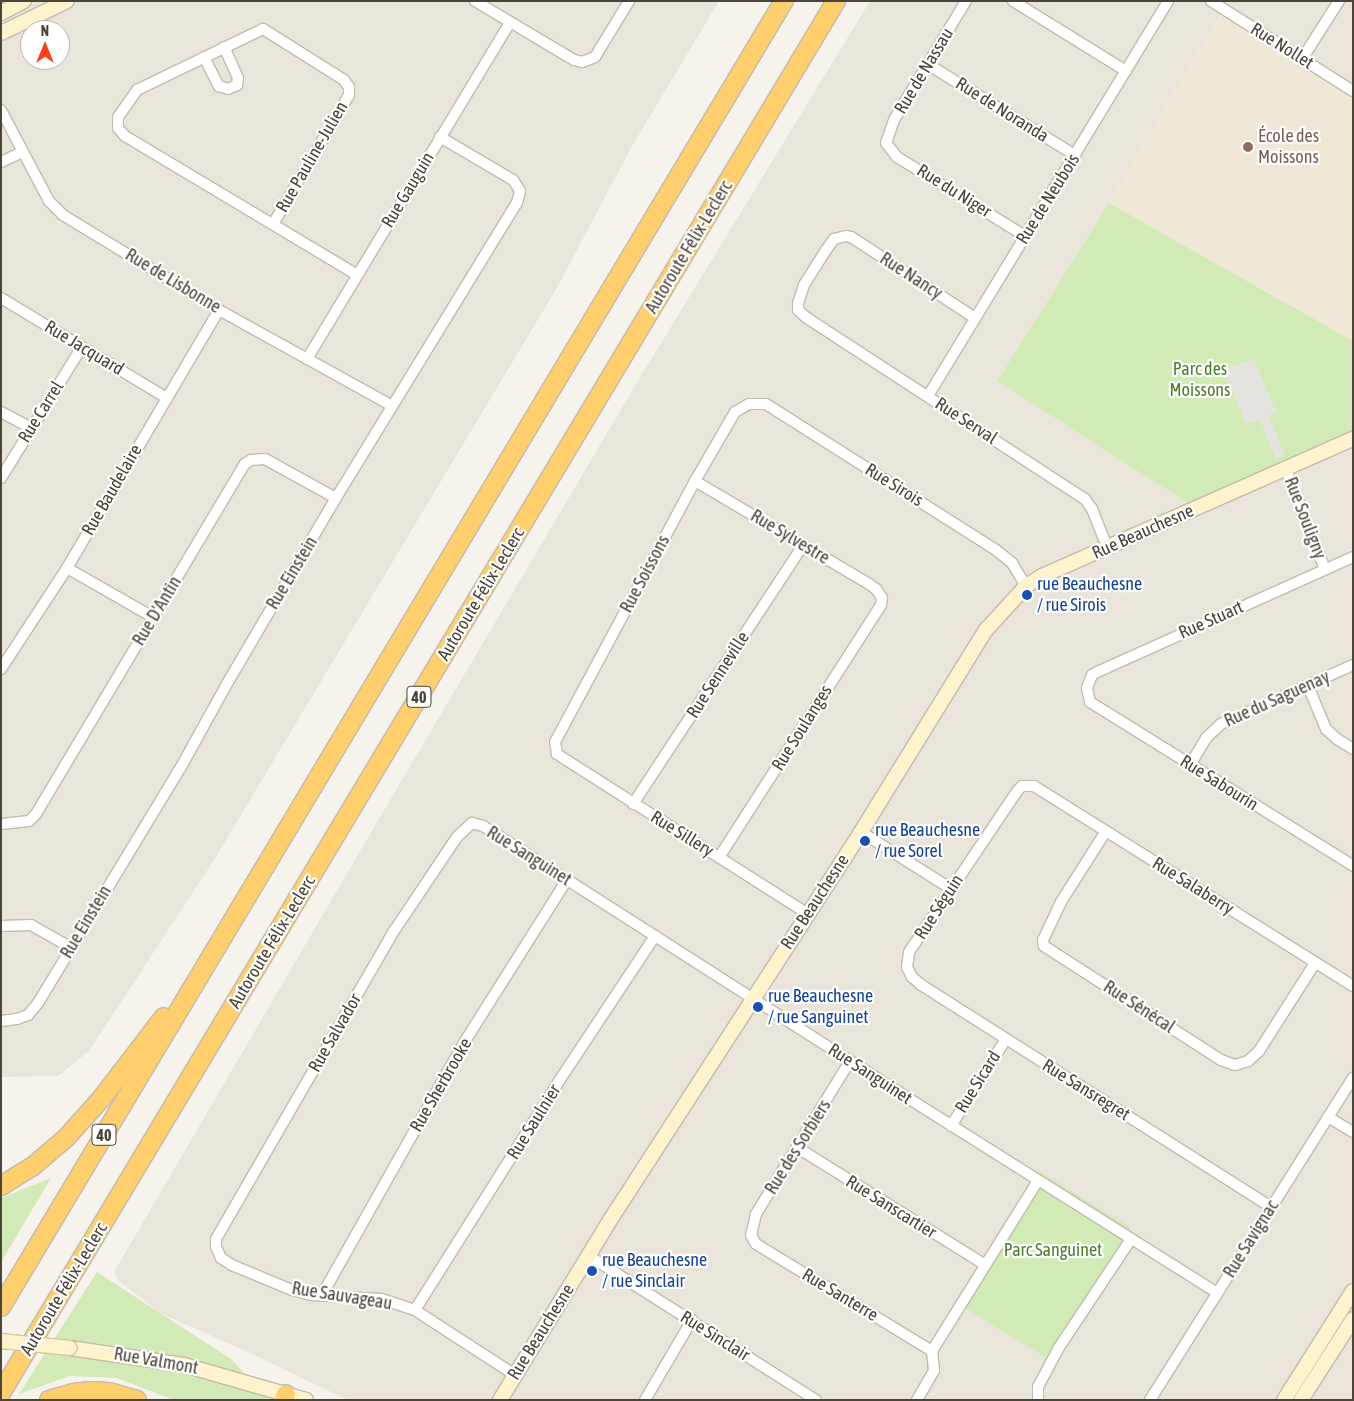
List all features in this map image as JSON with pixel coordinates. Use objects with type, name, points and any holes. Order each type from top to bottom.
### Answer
[{"type":"highway","name":"40","points":[[1,1307],[784,1]]},
{"type":"highway","name":"Autoroute Félix-Leclerc","points":[[1,1393],[836,1]]},
{"type":"highway","points":[[1,1186],[39,1162],[74,1130],[206,964]]},
{"type":"highway","points":[[49,1400],[72,1393],[90,1391],[109,1392],[137,1400]]},
{"type":"street","points":[[1,12],[24,1]]},
{"type":"street","points":[[1,33],[66,1]]},
{"type":"street","points":[[475,1],[574,60],[582,62],[595,57],[629,1]]},
{"type":"street","name":"Rue de Nassau","points":[[886,143],[894,120],[966,1]]},
{"type":"street","points":[[1013,1],[1126,71]]},
{"type":"street","name":"Rue de Neubois","points":[[928,396],[1168,1]]},
{"type":"street","name":"Rue Nollet","points":[[1211,1],[1353,91]]},
{"type":"street","points":[[1302,59],[1339,1]]},
{"type":"street","name":"Rue Gauguin","points":[[307,359],[510,22]]},
{"type":"street","name":"Rue Pauline-Julien","points":[[273,224],[349,95],[349,87],[344,80],[263,29],[138,90],[118,118],[118,128],[125,136],[357,275]]},
{"type":"street","points":[[204,57],[219,86],[228,89],[237,85],[238,78],[224,47]]},
{"type":"street","name":"Rue de Noranda","points":[[928,65],[1075,155]]},
{"type":"street","name":"Rue de Lisbonne","points":[[1,110],[49,201],[63,215],[219,310],[392,406]]},
{"type":"street","name":"Rue Einstein","points":[[1,1021],[17,1019],[28,1015],[38,1003],[181,767],[228,682],[336,498],[517,203],[520,191],[512,180],[440,137]]},
{"type":"street","name":"Rue du Niger","points":[[886,143],[897,156],[1025,236]]},
{"type":"street","points":[[1,162],[22,152]]},
{"type":"street","name":"Rue Nancy","points":[[846,236],[851,237],[975,318]]},
{"type":"street","name":"Rue Serval","points":[[846,236],[834,239],[804,285],[798,304],[800,314],[1085,499],[1092,509],[1108,549]]},
{"type":"street","name":"Rue Jacquard","points":[[1,298],[166,398]]},
{"type":"street","name":"Rue Baudelaire","points":[[1,669],[67,568],[219,310]]},
{"type":"street","name":"Rue Carrel","points":[[1,478],[82,347]]},
{"type":"street","name":"Rue Soissons","points":[[556,754],[555,742],[567,718],[695,481],[735,412],[749,404]]},
{"type":"street","name":"Rue Sirois","points":[[749,404],[766,404],[990,546],[1012,563],[1026,586]]},
{"type":"street","points":[[1,412],[31,428]]},
{"type":"street","name":"Rue Beauchesne","points":[[500,1400],[753,997],[861,832],[986,630],[1026,586],[1042,576],[1108,549],[1285,467],[1353,439]]},
{"type":"street","name":"Rue D'Antin","points":[[1,824],[29,821],[36,814],[245,464],[251,460],[265,459],[336,498]]},
{"type":"street","name":"Rue Souligny","points":[[1285,467],[1325,569]]},
{"type":"street","name":"Rue Sylvestre","points":[[695,481],[869,584],[876,589],[882,598]]},
{"type":"street","name":"Rue Senneville","points":[[633,804],[804,545]]},
{"type":"street","name":"Rue Stuart","points":[[1088,697],[1087,688],[1092,675],[1099,671],[1353,557]]},
{"type":"street","points":[[67,568],[153,617]]},
{"type":"street","name":"Rue Soulanges","points":[[719,858],[881,604],[882,598]]},
{"type":"street","name":"Rue du Saguenay","points":[[1190,765],[1206,738],[1221,724],[1353,664]]},
{"type":"street","points":[[1308,686],[1326,728],[1337,739],[1353,749]]},
{"type":"street","name":"Rue Sabourin","points":[[1088,697],[1090,702],[1353,866]]},
{"type":"street","name":"Rue Sillery","points":[[556,754],[808,914]]},
{"type":"street","name":"Rue Séguin","points":[[907,967],[909,952],[1017,791],[1022,786],[1034,786]]},
{"type":"street","name":"Rue Salaberry","points":[[1034,786],[1353,986]]},
{"type":"street","name":"Rue Sanguinet","points":[[472,823],[483,826],[753,997],[951,1126],[1217,1293]]},
{"type":"street","name":"Rue Salvador","points":[[218,1253],[216,1239],[394,931],[457,836],[472,823]]},
{"type":"street","name":"Rue Sénécal","points":[[1106,831],[1061,902],[1043,940],[1044,946],[1221,1060],[1234,1065],[1248,1062],[1259,1051],[1315,963]]},
{"type":"street","points":[[861,832],[951,889]]},
{"type":"street","name":"Rue Sherbrooke","points":[[322,1295],[467,1038],[567,880]]},
{"type":"street","points":[[1,926],[31,925],[70,948]]},
{"type":"street","name":"Rue Saulnier","points":[[415,1310],[559,1081],[655,936]]},
{"type":"street","name":"Rue Sansregret","points":[[907,967],[912,977],[920,984],[1271,1207]]},
{"type":"street","name":"Rue Sicard","points":[[951,1126],[1006,1039]]},
{"type":"street","name":"Rue des Sorbiers","points":[[751,1235],[756,1214],[850,1061]]},
{"type":"street","name":"Rue Savignac","points":[[1150,1400],[1353,1078]]},
{"type":"street","points":[[1328,1117],[1353,1132]]},
{"type":"street","name":"Rue Sanscartier","points":[[798,1148],[985,1266]]},
{"type":"street","points":[[917,1400],[934,1370],[932,1352],[1038,1181]]},
{"type":"street","name":"Rue Santerre","points":[[751,1235],[756,1244],[932,1352]]},
{"type":"street","points":[[1038,1400],[1038,1387],[1058,1348],[1131,1239]]},
{"type":"street","name":"Rue Sauvageau","points":[[218,1253],[232,1265],[268,1282],[311,1295],[381,1299],[415,1310],[515,1375]]},
{"type":"street","name":"Rue Sinclair","points":[[589,1256],[816,1400]]},
{"type":"street","points":[[1284,1400],[1353,1290]]},
{"type":"street","points":[[1301,1400],[1353,1319]]},
{"type":"street","points":[[645,1400],[692,1320]]},
{"type":"street","name":"Rue Valmont","points":[[1,1341],[70,1348],[184,1365],[285,1397],[306,1400]]},
{"type":"shaded area","points":[[1,1],[719,1],[631,148],[558,286],[214,860],[89,1051],[58,1076],[1,1077]]},
{"type":"shaded area","points":[[870,1],[1353,1],[1353,91],[1224,9],[1109,203],[997,381],[1197,509],[1353,439],[1353,1400],[348,1400],[160,1313],[117,1279],[114,1272],[636,384]]},
{"type":"shaded area","name":"École des Moissons","points":[[1224,9],[1353,91],[1353,341],[1109,203]]},
{"type":"shaded area","points":[[1254,359],[1276,412],[1269,416],[1285,456],[1276,459],[1260,420],[1246,424],[1223,370]]},
{"type":"green space","name":"Parc des Moissons","points":[[1109,203],[1353,341],[1353,439],[1197,509],[997,381]]},
{"type":"green space","name":"Parc Sanguinet","points":[[1039,1171],[1131,1228],[1047,1358],[958,1304]]},
{"type":"green space","points":[[51,1178],[1,1262],[1,1198]]},
{"type":"green space","points":[[97,1272],[231,1359],[269,1400],[174,1400],[117,1378],[70,1376],[19,1394]]},
{"type":"place","name":"École des Moissons","points":[[1248,147]]},
{"type":"place","name":"rue Beauchesne / rue Sirois","points":[[1027,595]]},
{"type":"place","name":"rue Beauchesne / rue Sorel","points":[[865,841]]},
{"type":"place","name":"rue Beauchesne / rue Sanguinet","points":[[758,1007]]},
{"type":"place","name":"rue Beauchesne / rue Sinclair","points":[[592,1271]]}]
